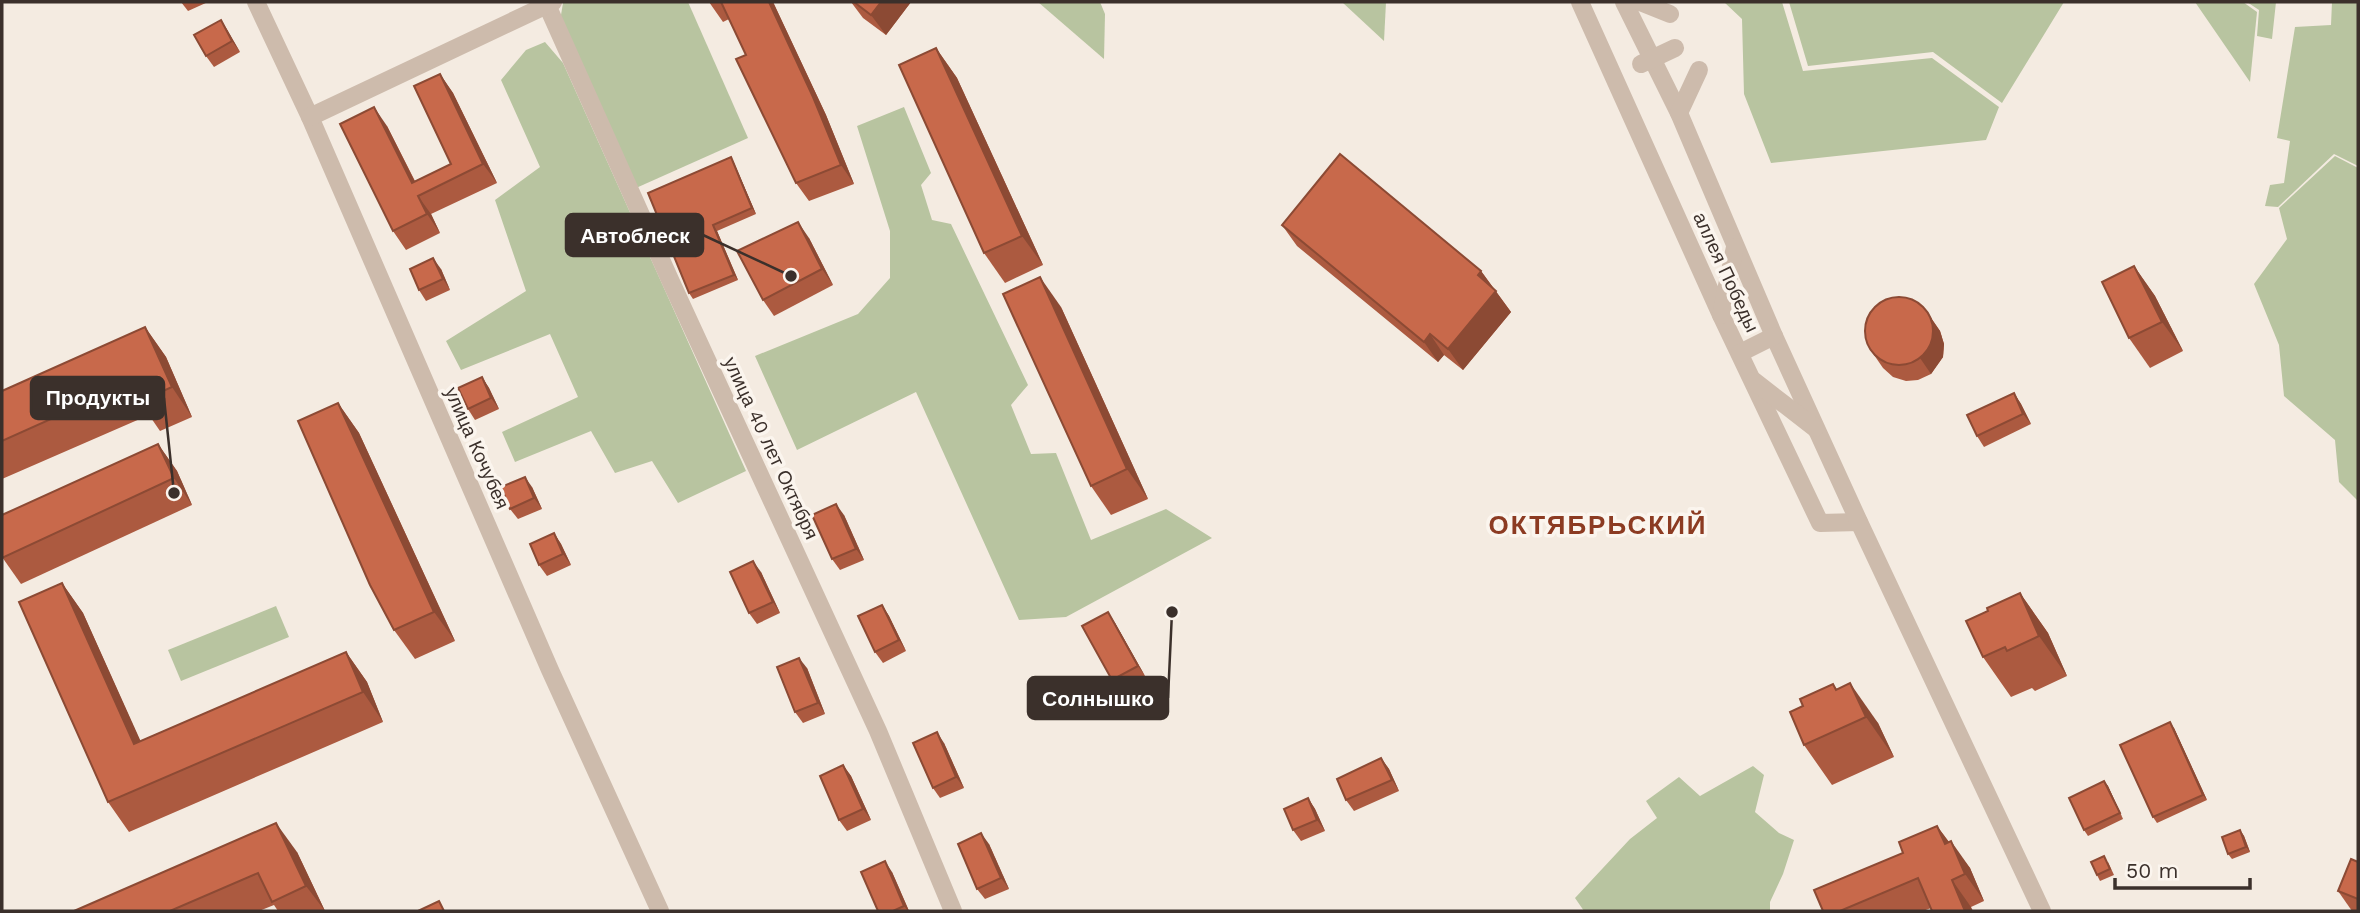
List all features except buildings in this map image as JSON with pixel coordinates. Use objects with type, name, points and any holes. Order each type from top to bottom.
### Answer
[{"type":"street","name":"улица Кочубея","points":[[256,2],[310,117],[550,670],[660,911]]},
{"type":"street","name":"аллея Победы","points":[[1580,2],[1721,316],[1820,523],[1859,522]]},
{"type":"street","points":[[1624,2],[1647,61],[1679,113],[1774,336],[2042,911]]},
{"type":"street","points":[[1640,2],[1670,14]]},
{"type":"street","points":[[310,117],[550,3]]},
{"type":"street","name":"улица 40 лет Октября","points":[[550,3],[671,282],[878,731],[953,911]]},
{"type":"street","points":[[1647,61],[1675,48]]},
{"type":"street","points":[[1679,113],[1699,70]]},
{"type":"street","points":[[1721,316],[1735,247]]},
{"type":"street","points":[[1740,353],[1774,336]]},
{"type":"street","points":[[1752,379],[1817,429]]},
{"type":"green space","points":[[688,2],[748,138],[636,188],[560,21],[563,3]]},
{"type":"green space","points":[[1038,2],[1100,2],[1105,14],[1104,59]]},
{"type":"green space","points":[[1342,2],[1386,2],[1384,41]]},
{"type":"green space","points":[[1724,2],[1782,2],[1803,71],[1932,58],[1999,107],[1986,140],[1771,163],[1744,94],[1742,19]]},
{"type":"green space","points":[[1789,2],[2064,2],[2002,103],[1933,52],[1808,66]]},
{"type":"green space","points":[[2195,2],[2243,2],[2257,12],[2250,82]]},
{"type":"green space","points":[[2247,2],[2276,2],[2272,39],[2257,36],[2259,10]]},
{"type":"green space","points":[[2332,2],[2358,2],[2358,166],[2334,154],[2278,207],[2265,206],[2270,185],[2284,183],[2290,141],[2277,138],[2295,27],[2331,25]]},
{"type":"green space","points":[[545,42],[563,63],[746,471],[678,503],[652,461],[615,473],[591,431],[515,462],[502,432],[578,397],[550,334],[461,370],[446,341],[526,291],[495,200],[540,167],[501,80],[526,50]]},
{"type":"green space","points":[[904,107],[931,173],[921,185],[932,220],[951,224],[1028,385],[1011,405],[1031,454],[1056,453],[1091,540],[1166,509],[1212,538],[1066,617],[1019,620],[916,392],[797,450],[755,356],[858,314],[890,278],[890,231],[857,126]]},
{"type":"green space","points":[[2335,156],[2358,168],[2358,501],[2339,482],[2335,440],[2284,396],[2279,345],[2254,284],[2287,239],[2279,208]]},
{"type":"green space","points":[[276,606],[289,637],[181,681],[168,650]]},
{"type":"green space","points":[[1753,766],[1764,775],[1755,812],[1779,833],[1794,840],[1770,902],[1770,911],[1584,911],[1575,898],[1630,839],[1657,818],[1646,801],[1679,777],[1700,796]]},
{"type":"place","name":"Автоблеск","points":[[791,276]]},
{"type":"place","name":"Продукты","points":[[174,493]]},
{"type":"place","name":"Солнышко","points":[[1172,612]]},
{"type":"district","name":"ОКТЯБРЬСКИЙ","points":[[1598,525]]}]
